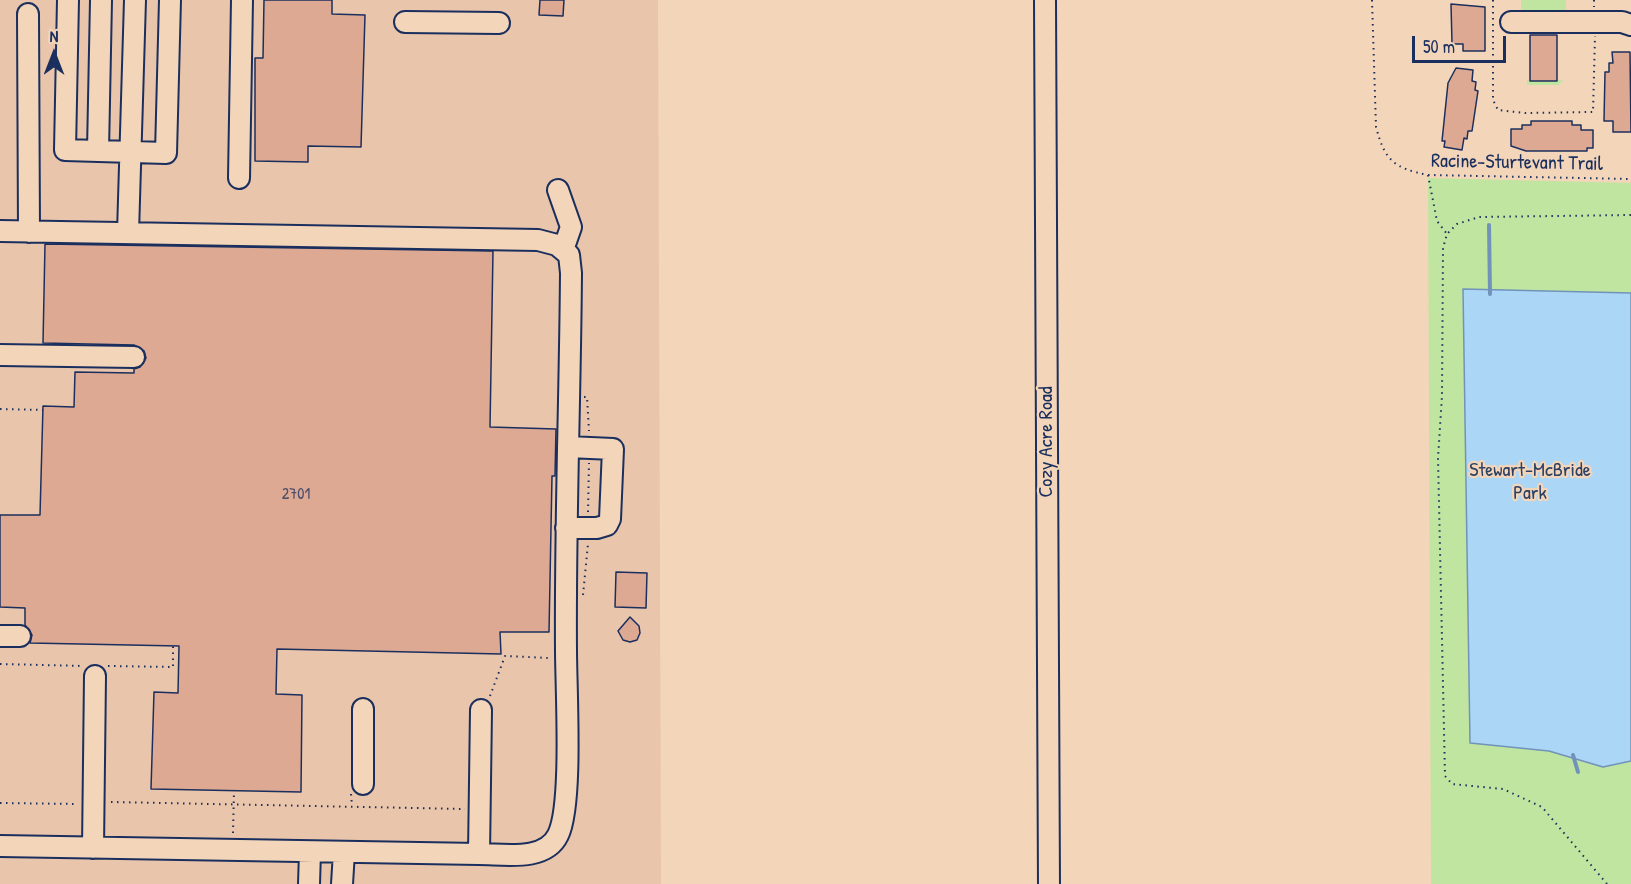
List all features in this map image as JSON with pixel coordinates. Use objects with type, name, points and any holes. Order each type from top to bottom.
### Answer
[{"type":"street","points":[[68,0],[65,150],[166,153],[170,0]]},
{"type":"street","points":[[98,151],[101,0]]},
{"type":"street","points":[[128,233],[135,0]]},
{"type":"street","points":[[239,178],[242,0]]},
{"type":"street","name":"Cozy Acre Road","points":[[1044,0],[1049,884]]},
{"type":"street","points":[[28,14],[29,232]]},
{"type":"street","points":[[405,22],[500,23]]},
{"type":"street","points":[[1511,22],[1628,22]]},
{"type":"street","points":[[558,190],[571,227],[563,249]]},
{"type":"street","points":[[0,231],[538,240],[563,249],[569,255],[571,273],[566,528],[566,780],[563,820],[558,836],[549,847],[532,854],[479,854],[0,846]]},
{"type":"street","points":[[0,355],[134,357]]},
{"type":"street","points":[[566,528],[607,525],[610,519],[613,449],[568,447]]},
{"type":"street","points":[[0,636],[20,636]]},
{"type":"street","points":[[93,848],[95,676]]},
{"type":"street","points":[[479,854],[484,706]]},
{"type":"street","points":[[363,709],[363,784]]},
{"type":"street","points":[[309,884],[310,852]]},
{"type":"street","points":[[342,884],[344,852]]},
{"type":"path","name":"Racine-Sturtevant Trail","points":[[1372,0],[1374,107],[1381,147],[1389,160],[1404,170],[1428,175],[1631,179]]},
{"type":"path","points":[[1493,0],[1493,100],[1498,110],[1505,112],[1593,112],[1594,0]]},
{"type":"path","points":[[1428,175],[1437,220],[1447,234]]},
{"type":"path","points":[[1607,884],[1542,807],[1503,789],[1452,784],[1445,776],[1438,458],[1442,396],[1442,262],[1447,234],[1457,224],[1479,217],[1631,215]]},
{"type":"path","points":[[569,396],[587,397],[590,448],[588,555],[582,601]]},
{"type":"path","points":[[0,409],[43,410]]},
{"type":"path","points":[[484,706],[505,656],[566,658]]},
{"type":"path","points":[[232,850],[234,791]]},
{"type":"path","points":[[0,803],[234,804],[480,810]]},
{"type":"shaded area","points":[[0,0],[658,0],[661,884],[0,884]]},
{"type":"green space","points":[[1521,0],[1566,0],[1566,13],[1521,13]]},
{"type":"green space","points":[[1527,80],[1563,80],[1559,85],[1527,85]]},
{"type":"green space","name":"Stewart-McBride Park","points":[[1428,178],[1631,183],[1631,884],[1431,884]]},
{"type":"water","points":[[1463,289],[1631,293],[1631,761],[1603,767],[1549,751],[1470,743]]},
{"type":"building","points":[[264,0],[332,0],[332,14],[365,15],[361,147],[308,146],[308,162],[255,161],[255,58],[263,58]]},
{"type":"building","points":[[540,0],[564,0],[563,16],[539,15]]},
{"type":"building","points":[[1451,4],[1485,7],[1485,51],[1463,51],[1463,44],[1452,44]]},
{"type":"building","points":[[1530,35],[1557,35],[1557,81],[1530,81]]},
{"type":"building","points":[[1612,52],[1630,52],[1631,132],[1613,132],[1613,121],[1604,121],[1605,72],[1609,72],[1609,63],[1613,63]]},
{"type":"building","points":[[1456,68],[1473,70],[1472,81],[1476,82],[1475,90],[1478,91],[1472,131],[1468,131],[1467,139],[1464,138],[1462,150],[1444,147],[1445,141],[1442,141],[1448,83]]},
{"type":"building","points":[[1531,121],[1572,121],[1572,125],[1581,125],[1581,130],[1593,130],[1593,148],[1587,148],[1587,151],[1526,151],[1511,146],[1511,129],[1522,129],[1522,125],[1531,125]]},
{"type":"building","points":[[45,244],[493,251],[490,427],[556,429],[555,476],[552,476],[549,632],[500,632],[501,654],[277,649],[276,694],[302,695],[301,792],[151,789],[154,692],[178,693],[179,646],[30,643],[32,635],[25,625],[25,608],[0,607],[0,515],[40,515],[43,406],[74,407],[75,372],[134,373],[134,369],[140,367],[146,358],[144,351],[134,345],[43,343]]},
{"type":"building","points":[[616,572],[647,573],[646,608],[615,607]]},
{"type":"building","points":[[630,617],[639,626],[640,633],[637,640],[630,642],[623,640],[618,631]]},
{"type":"waterway","points":[[1489,225],[1490,294]]},
{"type":"waterway","points":[[1573,755],[1578,772]]}]
